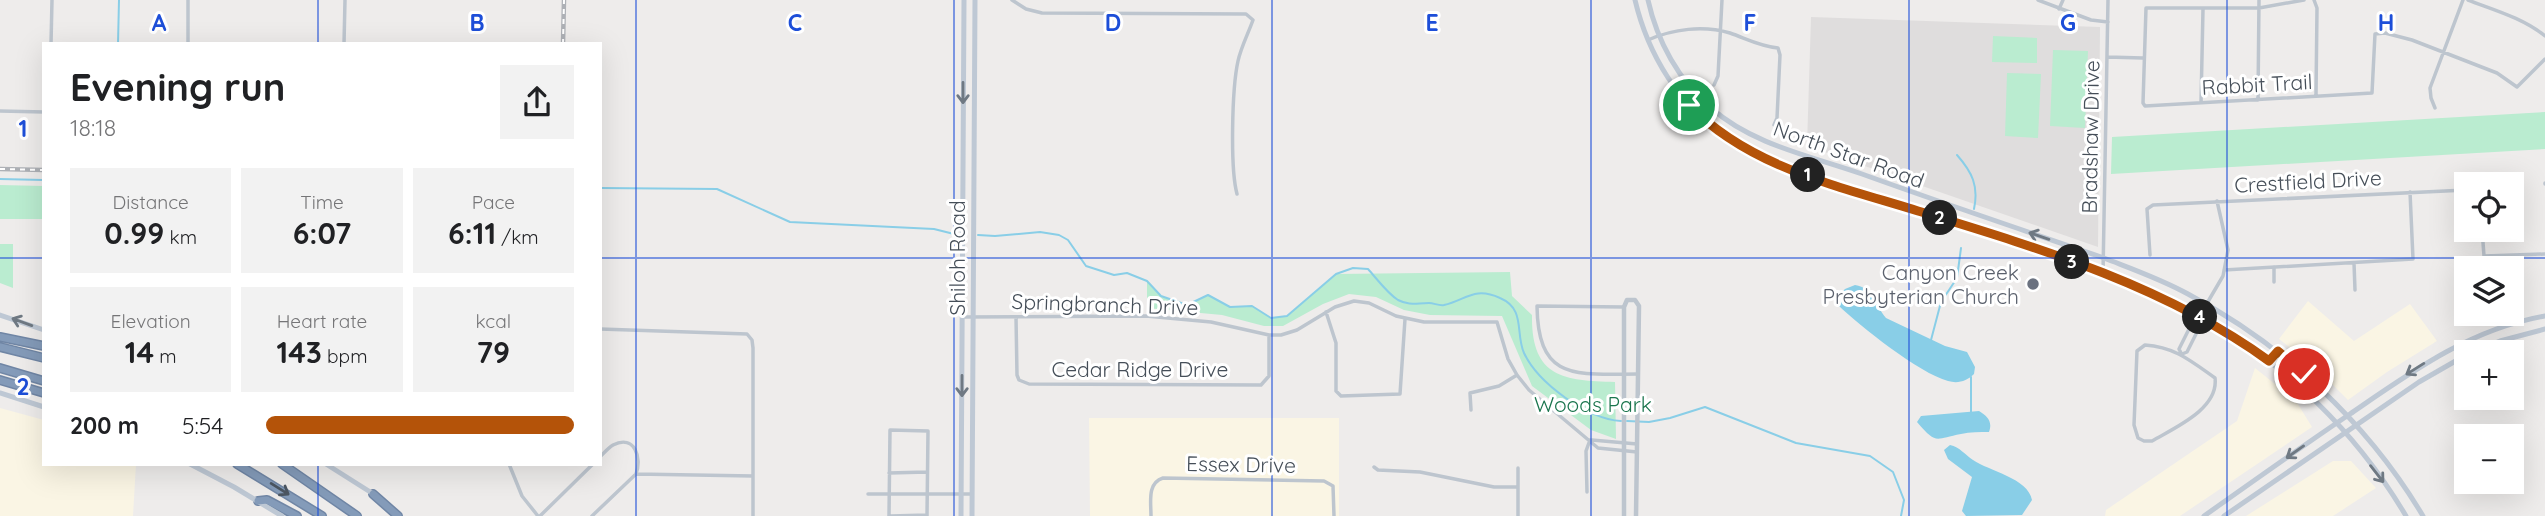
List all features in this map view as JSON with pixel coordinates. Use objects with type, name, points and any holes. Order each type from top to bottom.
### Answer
[{"type":"highway","points":[[0,337],[42,346]]},
{"type":"highway","points":[[0,347],[42,358]]},
{"type":"highway","points":[[0,368],[42,380]]},
{"type":"highway","points":[[0,380],[42,392]]},
{"type":"highway","points":[[240,466],[322,516]]},
{"type":"highway","points":[[285,466],[357,516]]},
{"type":"highway","points":[[373,494],[400,516]]},
{"type":"highway","points":[[258,501],[267,500],[297,516]]},
{"type":"main road","name":"Shiloh Road","points":[[961,516],[964,0]]},
{"type":"main road","name":"Shiloh Road","points":[[972,516],[975,0]]},
{"type":"main road","name":"North Star Road","points":[[1635,0],[1648,40],[1661,67],[1703,119],[1727,138],[1748,150],[1812,177],[2103,275],[2155,295],[2199,317],[2269,361],[2299,385],[2345,433],[2395,496],[2406,516]]},
{"type":"main road","name":"North Star Road","points":[[1648,0],[1667,54],[1685,80],[1712,109],[1744,131],[1930,200],[2104,258],[2159,280],[2206,304],[2278,351],[2356,425],[2393,471],[2423,516]]},
{"type":"main road","points":[[963,71],[975,71]]},
{"type":"main road","points":[[1812,177],[1819,160]]},
{"type":"main road","points":[[962,191],[972,191]]},
{"type":"main road","points":[[1922,212],[1923,197]]},
{"type":"main road","points":[[1922,212],[1930,200]]},
{"type":"main road","points":[[2199,317],[2206,304]]},
{"type":"main road","points":[[0,314],[42,329]]},
{"type":"main road","points":[[2204,516],[2336,423],[2442,353],[2507,324],[2545,316]]},
{"type":"main road","points":[[2504,340],[2545,329]]},
{"type":"main road","points":[[2269,361],[2278,351]]},
{"type":"main road","points":[[2442,353],[2449,363]]},
{"type":"main road","points":[[2224,516],[2454,361]]},
{"type":"main road","points":[[0,393],[42,406]]},
{"type":"main road","points":[[962,417],[972,418]]},
{"type":"main road","points":[[194,466],[282,516]]},
{"type":"main road","points":[[329,466],[373,494]]},
{"type":"main road","points":[[2229,498],[2235,508]]},
{"type":"street","points":[[51,42],[52,0]]},
{"type":"street","points":[[188,0],[188,42]]},
{"type":"street","points":[[344,42],[345,0]]},
{"type":"street","points":[[1012,0],[1026,9],[1042,13],[1251,16],[1253,20],[1237,64],[1235,85],[1234,180],[1237,194]]},
{"type":"street","points":[[1714,85],[1718,76],[1722,0]]},
{"type":"street","points":[[2038,0],[2091,20],[2108,22]]},
{"type":"street","points":[[2059,9],[2063,0]]},
{"type":"street","name":"Bradshaw Drive","points":[[2103,275],[2108,0]]},
{"type":"street","points":[[2258,100],[2259,0]]},
{"type":"street","points":[[2107,57],[2144,58],[2146,8],[2259,8],[2304,0]]},
{"type":"street","points":[[2314,0],[2317,8],[2316,96]]},
{"type":"street","points":[[2435,108],[2430,88],[2465,0],[2510,16],[2537,29],[2545,36]]},
{"type":"street","points":[[2201,103],[2203,9]]},
{"type":"street","points":[[1648,40],[1681,29],[1720,31],[1761,47],[1778,48],[1777,118],[1774,125]]},
{"type":"street","name":"Rabbit Trail","points":[[2144,58],[2145,106],[2372,93],[2375,34],[2385,33],[2412,40],[2444,53]]},
{"type":"street","points":[[2444,53],[2497,73],[2517,87],[2545,59]]},
{"type":"street","points":[[0,111],[42,112]]},
{"type":"street","name":"Crestfield Drive","points":[[2150,255],[2147,209],[2153,205],[2454,190]]},
{"type":"street","points":[[2224,270],[2413,259],[2410,192]]},
{"type":"street","points":[[2206,304],[2223,276],[2228,250],[2217,201]]},
{"type":"street","points":[[2483,242],[2484,256],[2545,254]]},
{"type":"street","points":[[2354,263],[2355,290]]},
{"type":"street","points":[[2274,267],[2274,282]]},
{"type":"street","points":[[1624,516],[1624,306],[1632,299],[1639,306],[1636,516]]},
{"type":"street","name":"Springbranch Drive","points":[[962,317],[1098,315],[1171,318],[1269,335],[1289,334],[1346,303],[1363,301],[1405,319],[1445,323],[1497,322],[1508,359],[1529,390],[1603,449],[1637,452]]},
{"type":"street","points":[[1624,306],[1537,306],[1539,337],[1546,352],[1557,364],[1578,373],[1638,374]]},
{"type":"street","points":[[1326,312],[1336,343],[1336,394],[1341,397],[1400,394],[1405,319]]},
{"type":"street","name":"Cedar Ridge Drive","points":[[1016,317],[1019,380],[1029,384],[1262,384],[1269,376],[1269,335]]},
{"type":"street","points":[[2181,355],[2165,347],[2145,345],[2137,351],[2134,425],[2137,438],[2152,441],[2195,417],[2214,392],[2215,378],[2181,355],[2179,349],[2192,323],[2199,317]]},
{"type":"street","points":[[2181,355],[2187,352],[2200,326],[2199,317]]},
{"type":"street","points":[[602,329],[747,334],[752,340],[753,516]]},
{"type":"street","points":[[1471,410],[1470,393],[1499,386],[1517,375]]},
{"type":"street","points":[[890,430],[928,431],[927,472],[927,516],[890,516],[890,430]]},
{"type":"street","points":[[1587,492],[1585,459],[1590,440],[1637,444]]},
{"type":"street","points":[[1603,449],[1605,441]]},
{"type":"street","points":[[592,516],[636,474],[640,459],[636,448],[625,443],[611,446],[602,455]]},
{"type":"street","points":[[510,466],[522,496],[539,516],[591,466]]},
{"type":"street","points":[[1374,467],[1378,470],[1420,472],[1494,487],[1518,487]]},
{"type":"street","points":[[1518,468],[1518,516]]},
{"type":"street","points":[[889,472],[927,472]]},
{"type":"street","points":[[636,474],[753,476]]},
{"type":"street","name":"Essex Drive","points":[[1151,516],[1152,487],[1156,481],[1163,478],[1324,481],[1333,486],[1334,516]]},
{"type":"street","points":[[868,494],[972,494]]},
{"type":"shaded area","points":[[1811,17],[2100,27],[2098,247],[1807,146]]},
{"type":"shaded area","points":[[2308,301],[2354,341],[2410,304],[2437,341],[2348,400],[2317,369],[2279,339]]},
{"type":"shaded area","points":[[2255,368],[2296,401],[2312,427],[2180,516],[2105,516],[2106,510],[2237,421]]},
{"type":"shaded area","points":[[0,408],[42,419],[42,466],[136,466],[133,516],[0,516]]},
{"type":"shaded area","points":[[1089,418],[1339,418],[1339,516],[1090,516]]},
{"type":"shaded area","points":[[2333,461],[2351,461],[2376,488],[2333,516],[2246,516]]},
{"type":"green space","points":[[1993,36],[2037,38],[2037,63],[1992,62]]},
{"type":"green space","points":[[2053,50],[2088,51],[2085,128],[2050,126]]},
{"type":"green space","points":[[2007,73],[2041,74],[2038,138],[2005,136]]},
{"type":"green space","points":[[2545,112],[2545,149],[2111,174],[2112,137]]},
{"type":"green space","points":[[0,185],[42,186],[42,219],[0,219]]},
{"type":"green space","points":[[0,244],[13,244],[13,288],[0,283]]},
{"type":"green space","name":"Woods Park","points":[[1510,272],[1512,296],[1532,315],[1533,336],[1544,363],[1566,377],[1615,382],[1616,439],[1591,430],[1532,386],[1502,316],[1430,315],[1404,310],[1376,297],[1349,294],[1323,304],[1283,326],[1264,326],[1222,315],[1147,308],[1147,281],[1161,296],[1187,305],[1208,295],[1230,307],[1252,306],[1271,318],[1287,316],[1336,274]]},
{"type":"water","points":[[1855,285],[1870,293],[1886,318],[1945,346],[1967,352],[1975,367],[1974,374],[1962,381],[1948,381],[1922,369],[1891,348],[1838,305],[1838,296]]},
{"type":"water","points":[[1979,411],[1988,419],[1989,432],[1936,438],[1917,422],[1921,416]]},
{"type":"water","points":[[1950,445],[2023,486],[2032,500],[2022,515],[1966,516],[1962,511],[1972,477],[1948,459],[1944,450]]},
{"type":"waterway","points":[[118,42],[119,0]]},
{"type":"waterway","points":[[1957,155],[1973,180],[1976,193],[1974,209]]},
{"type":"waterway","points":[[0,179],[42,180]]},
{"type":"waterway","points":[[602,188],[717,189],[790,222],[934,229],[954,234]]},
{"type":"waterway","points":[[978,235],[1040,232],[1059,235],[1068,240],[1086,266],[1114,275],[1127,273],[1147,281],[1161,296],[1187,305],[1208,295],[1230,307],[1252,306],[1271,318],[1287,316],[1336,274],[1353,268],[1368,269],[1390,294],[1406,303],[1442,305],[1470,295],[1491,295],[1513,308],[1517,315],[1524,353],[1540,376],[1579,407],[1593,414],[1621,421]]},
{"type":"waterway","points":[[1931,340],[1941,302],[1957,278],[1961,248]]},
{"type":"waterway","points":[[1971,377],[1971,413]]},
{"type":"waterway","points":[[1627,421],[1649,422],[1705,407],[1796,443],[1870,456],[1893,472],[1904,500],[1901,516]]},
{"type":"railway","points":[[563,42],[564,0]]},
{"type":"railway","points":[[0,169],[42,170]]},
{"type":"place","name":"Canyon Creek Presbyterian Church","points":[[2033,284]]},
{"type":"route","points":[[1689,105],[1727,138],[1773,162],[1854,192],[2067,260],[2127,283],[2199,317],[2269,361],[2278,351],[2304,374]]}]
